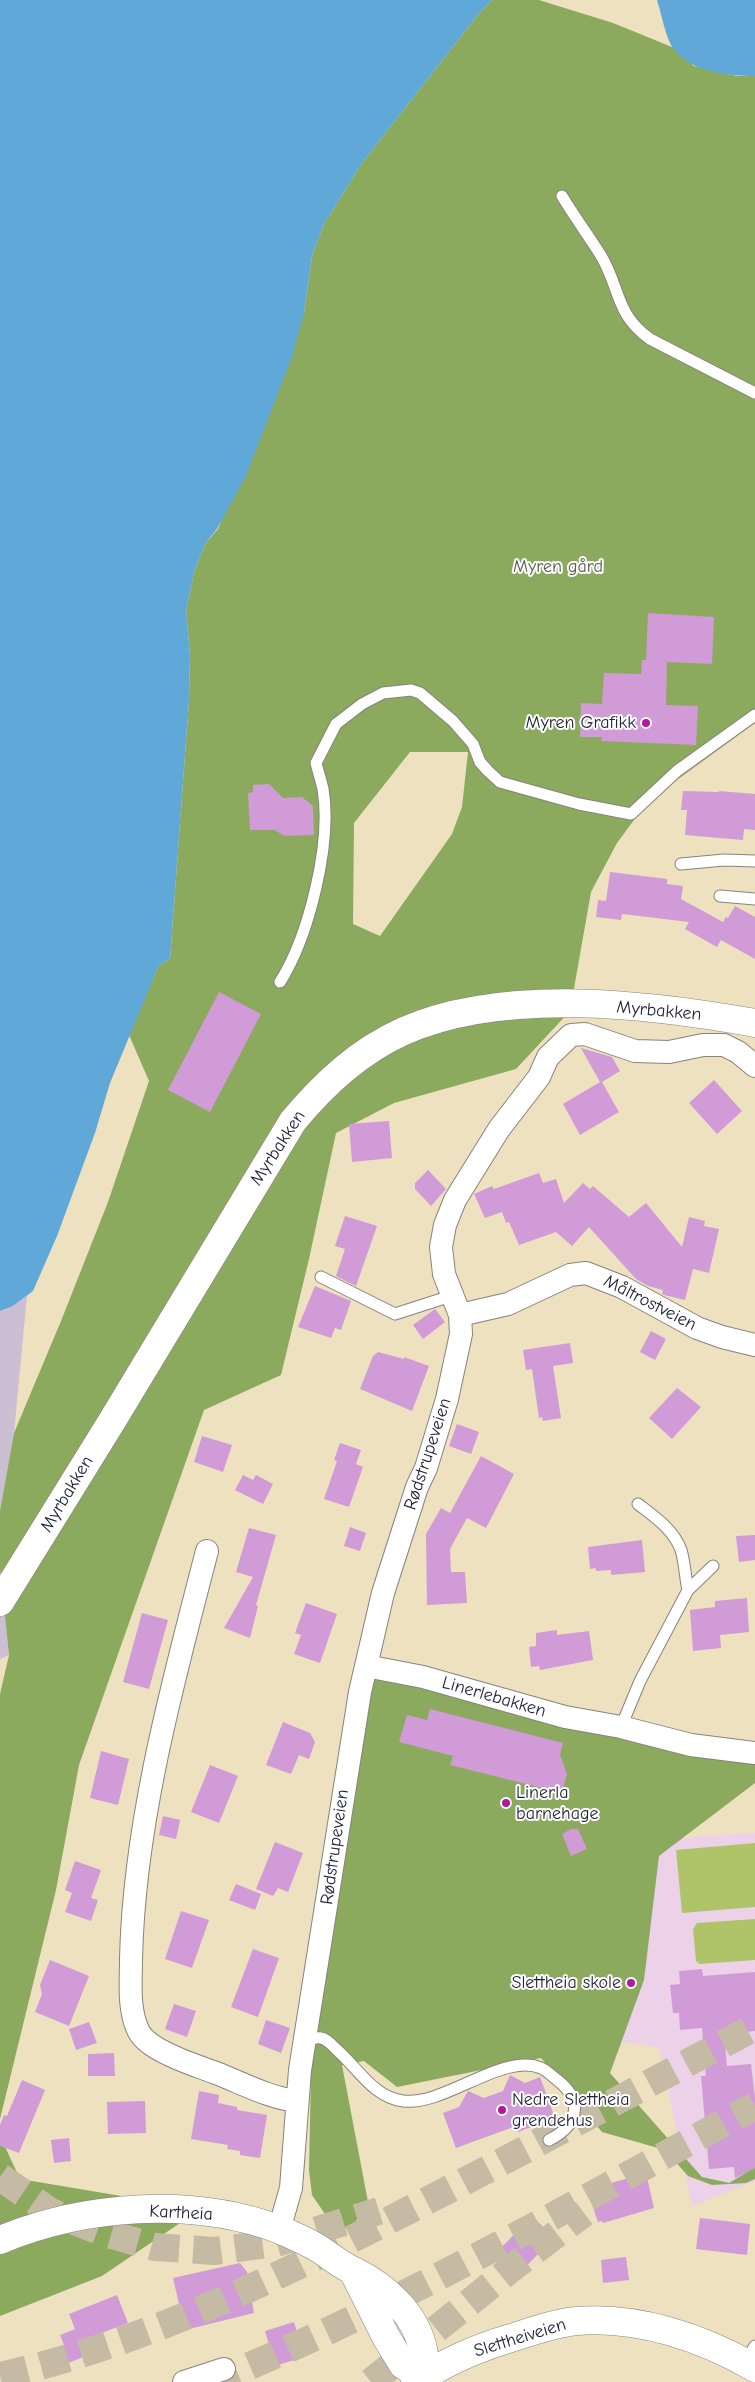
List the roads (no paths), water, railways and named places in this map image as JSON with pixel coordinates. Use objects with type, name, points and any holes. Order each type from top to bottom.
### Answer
[{"type":"street","name":"Myrbakken","points":[[0,1602],[293,1120],[328,1082],[368,1050],[404,1031],[442,1018],[485,1008],[578,1004],[696,1013],[755,1023]]},
{"type":"street","name":"Rødstrupeveien","points":[[279,2230],[291,2188],[297,2101],[348,1755],[373,1626],[382,1593],[417,1488],[426,1468],[447,1399],[461,1334],[456,1305],[444,1274],[441,1248],[445,1225],[456,1200],[499,1129],[539,1076],[548,1057],[571,1035],[585,1034],[635,1051],[669,1052],[703,1044],[724,1046],[738,1052],[755,1066]]},
{"type":"street","name":"Måltrostveien","points":[[456,1305],[508,1304],[570,1275],[586,1273],[622,1287],[697,1328],[722,1337],[755,1345]]},
{"type":"street","points":[[208,1551],[170,1694],[147,1810],[132,1933],[130,1991],[134,2016],[138,2032],[152,2045],[170,2056],[269,2095],[297,2101]]},
{"type":"street","name":"Linerlebakken","points":[[366,1666],[423,1677],[565,1717],[621,1727],[690,1745],[755,1754]]},
{"type":"street","name":"Kartheia","points":[[0,2240],[62,2221],[120,2212],[148,2210],[202,2212],[228,2216],[279,2230],[314,2245],[353,2271],[376,2283],[411,2318],[421,2339],[425,2356],[422,2380]]},
{"type":"street","name":"Slettheiveien","points":[[422,2380],[458,2358],[494,2343],[550,2326],[578,2321],[626,2323],[674,2332],[752,2359]]},
{"type":"street","points":[[184,2382],[224,2369]]},
{"type":"lane","points":[[562,196],[578,224],[600,255],[621,307],[637,329],[650,339],[755,393]]},
{"type":"lane","points":[[280,982],[298,948],[316,892],[324,828],[323,790],[316,763],[336,724],[368,699],[383,692],[411,690],[420,694],[453,721],[473,744],[480,762],[500,782],[580,804],[631,814],[676,771],[755,714]]},
{"type":"lane","points":[[681,864],[724,860],[755,861]]},
{"type":"lane","points":[[720,896],[755,899]]},
{"type":"lane","name":"Måltrostveien","points":[[321,1278],[395,1314],[456,1305]]},
{"type":"lane","points":[[638,1504],[662,1523],[677,1542],[681,1552],[688,1590]]},
{"type":"lane","points":[[621,1727],[640,1681],[688,1590],[713,1566]]},
{"type":"lane","points":[[306,2041],[323,2038],[352,2063],[380,2094],[404,2101],[429,2100],[462,2084],[521,2064],[541,2068],[567,2089],[574,2102],[574,2114],[570,2126],[561,2134],[549,2140]]},
{"type":"water","points":[[0,0],[492,0],[481,11],[362,163],[324,224],[312,256],[304,313],[292,357],[246,476],[217,529],[205,544],[194,572],[186,611],[190,655],[189,700],[170,959],[159,965],[110,1083],[95,1133],[57,1236],[33,1291],[13,1306],[0,1311]]},
{"type":"water","points":[[657,0],[755,0],[755,76],[710,71],[680,56],[668,38]]},
{"type":"tunnel","points":[[0,2376],[107,2346],[159,2327],[261,2283],[454,2187],[755,2027]]},
{"type":"tunnel","points":[[211,2382],[281,2352],[419,2287],[755,2106]]},
{"type":"tunnel","points":[[0,2177],[51,2212],[105,2233],[155,2247],[214,2251],[276,2243],[379,2211]]},
{"type":"tunnel","points":[[371,2382],[517,2264],[584,2213]]},
{"type":"place","name":"Myren Grafikk","points":[[646,723]]},
{"type":"place","name":"Linerla barnehage","points":[[506,1803]]},
{"type":"place","name":"Slettheia skole","points":[[631,1983]]},
{"type":"place","name":"Nedre Slettheia grendehus","points":[[502,2110]]},
{"type":"park label","name":"Myren gård","points":[[558,567]]}]
